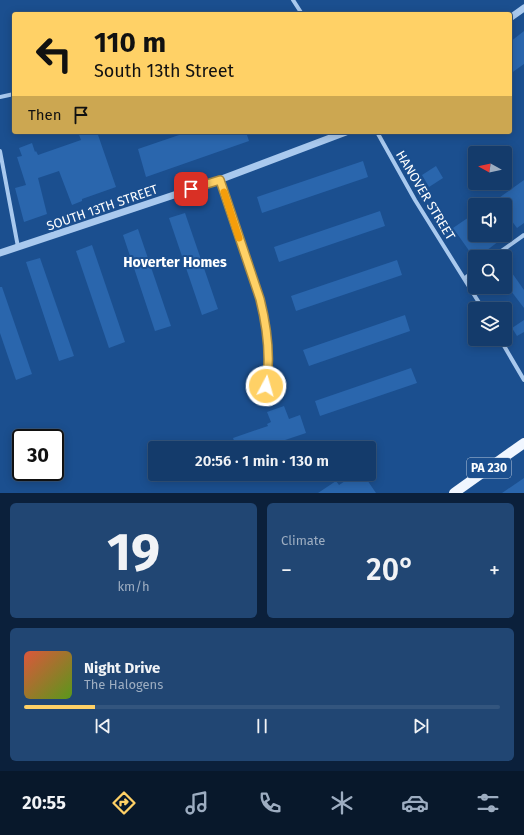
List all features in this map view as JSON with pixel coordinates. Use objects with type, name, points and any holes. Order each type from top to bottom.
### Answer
[{"type":"main road","name":"PA 230","points":[[454,493],[524,443]]},
{"type":"street","points":[[290,0],[294,2],[301,12]]},
{"type":"street","points":[[294,2],[299,0]]},
{"type":"street","points":[[512,17],[524,8]]},
{"type":"street","points":[[0,97],[12,94]]},
{"type":"street","name":"SOUTH 13TH STREET","points":[[0,253],[220,180],[341,134]]},
{"type":"street","name":"HANOVER STREET","points":[[379,134],[415,200],[479,302]]},
{"type":"street","points":[[0,151],[18,247]]},
{"type":"street","points":[[220,180],[260,299],[265,319],[268,373],[264,399]]},
{"type":"street","points":[[503,250],[524,235]]},
{"type":"street","points":[[464,278],[468,275]]},
{"type":"street","points":[[504,346],[524,380]]},
{"type":"building","points":[[524,31],[524,64],[512,73],[512,40]]},
{"type":"building","points":[[79,134],[98,134],[116,187],[82,199],[82,201],[72,205],[59,171],[38,178],[47,214],[24,222],[15,188],[26,185],[17,157],[22,156],[19,148],[32,143],[35,152],[36,151],[38,155],[81,140]]},
{"type":"building","points":[[182,134],[247,134],[249,141],[146,177],[138,149]]},
{"type":"building","points":[[363,161],[368,177],[262,213],[257,197]]},
{"type":"building","points":[[436,166],[443,178],[429,187],[422,175]]},
{"type":"building","points":[[524,180],[524,223],[517,228],[512,221],[512,198],[499,198]]},
{"type":"building","points":[[380,211],[385,226],[279,262],[274,247]]},
{"type":"building","points":[[185,213],[218,309],[202,315],[169,218]]},
{"type":"building","points":[[468,218],[468,242],[498,242],[487,250],[469,250],[453,228]]},
{"type":"building","points":[[138,229],[171,326],[155,331],[123,235]]},
{"type":"building","points":[[92,245],[125,342],[109,348],[76,251]]},
{"type":"building","points":[[40,258],[74,356],[59,361],[26,262]]},
{"type":"building","points":[[397,260],[402,275],[296,311],[291,296]]},
{"type":"building","points":[[512,273],[524,290],[524,308],[512,292]]},
{"type":"building","points":[[0,287],[2,287],[32,374],[16,380],[0,333]]},
{"type":"building","points":[[405,315],[410,331],[309,366],[303,350]]},
{"type":"building","points":[[524,320],[524,332],[517,336],[512,328]]},
{"type":"building","points":[[411,368],[417,383],[320,416],[315,401]]},
{"type":"building","points":[[284,406],[289,419],[300,415],[306,433],[282,441],[234,441],[233,438],[268,426],[267,424],[271,422],[267,412]]},
{"type":"building","points":[[524,478],[524,493],[502,493]]},
{"type":"building","points":[[336,481],[339,485],[345,481],[368,481],[376,493],[318,493]]},
{"type":"slow traffic","points":[[224,192],[239,238]]},
{"type":"district","name":"Hoverter Homes","points":[[175,262]]},
{"type":"route","points":[[191,189],[220,180],[260,299],[265,319],[268,373],[266,386]]}]
